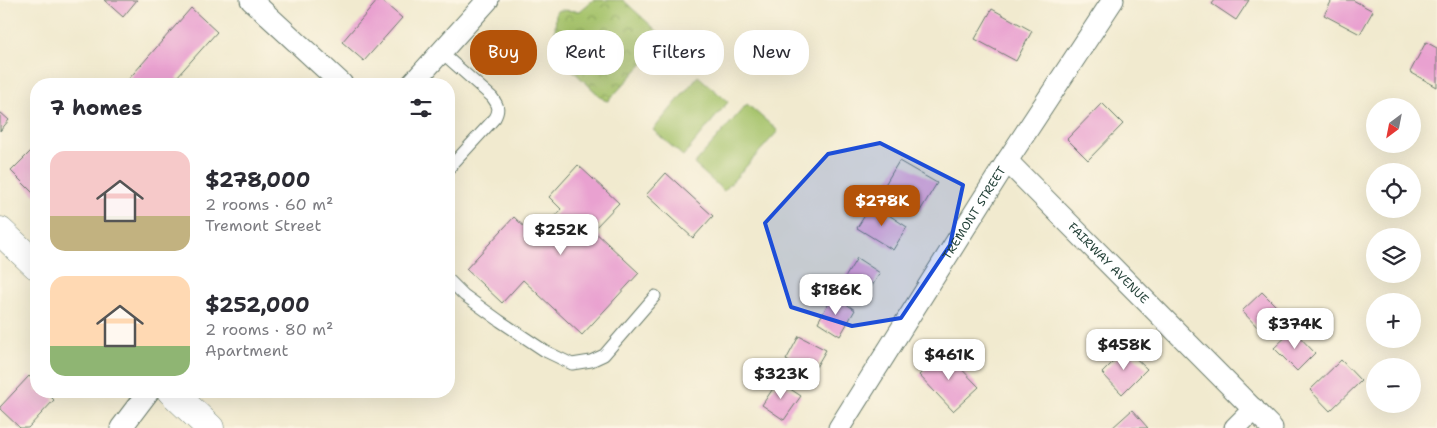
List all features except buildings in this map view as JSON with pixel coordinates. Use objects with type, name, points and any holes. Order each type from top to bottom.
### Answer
[{"type":"street","points":[[251,0],[336,78]]},
{"type":"street","points":[[417,78],[488,0]]},
{"type":"street","name":"TREMONT STREET","points":[[839,428],[1008,161],[1114,0]]},
{"type":"street","name":"FAIRWAY AVENUE","points":[[1008,161],[1272,428]]},
{"type":"street","points":[[0,231],[30,259]]},
{"type":"street","points":[[121,428],[144,398]]},
{"type":"street","points":[[178,398],[210,428]]},
{"type":"street","points":[[1235,428],[1254,410]]},
{"type":"lane","points":[[441,52],[492,97],[498,105],[498,112],[495,118],[455,161]]},
{"type":"lane","points":[[455,286],[500,322],[545,352],[572,364],[591,361],[604,355],[655,296]]},
{"type":"highlighted area","points":[[880,143],[963,185],[950,245],[901,318],[852,326],[791,307],[765,223],[828,154]]},
{"type":"green space","points":[[593,0],[623,0],[656,30],[634,30],[634,73],[608,101],[604,100],[577,75],[624,75],[624,30],[555,30],[556,12],[559,10],[580,11]]},
{"type":"green space","points":[[698,76],[728,102],[683,156],[653,130]]},
{"type":"green space","points":[[747,104],[778,131],[724,191],[694,164]]}]
